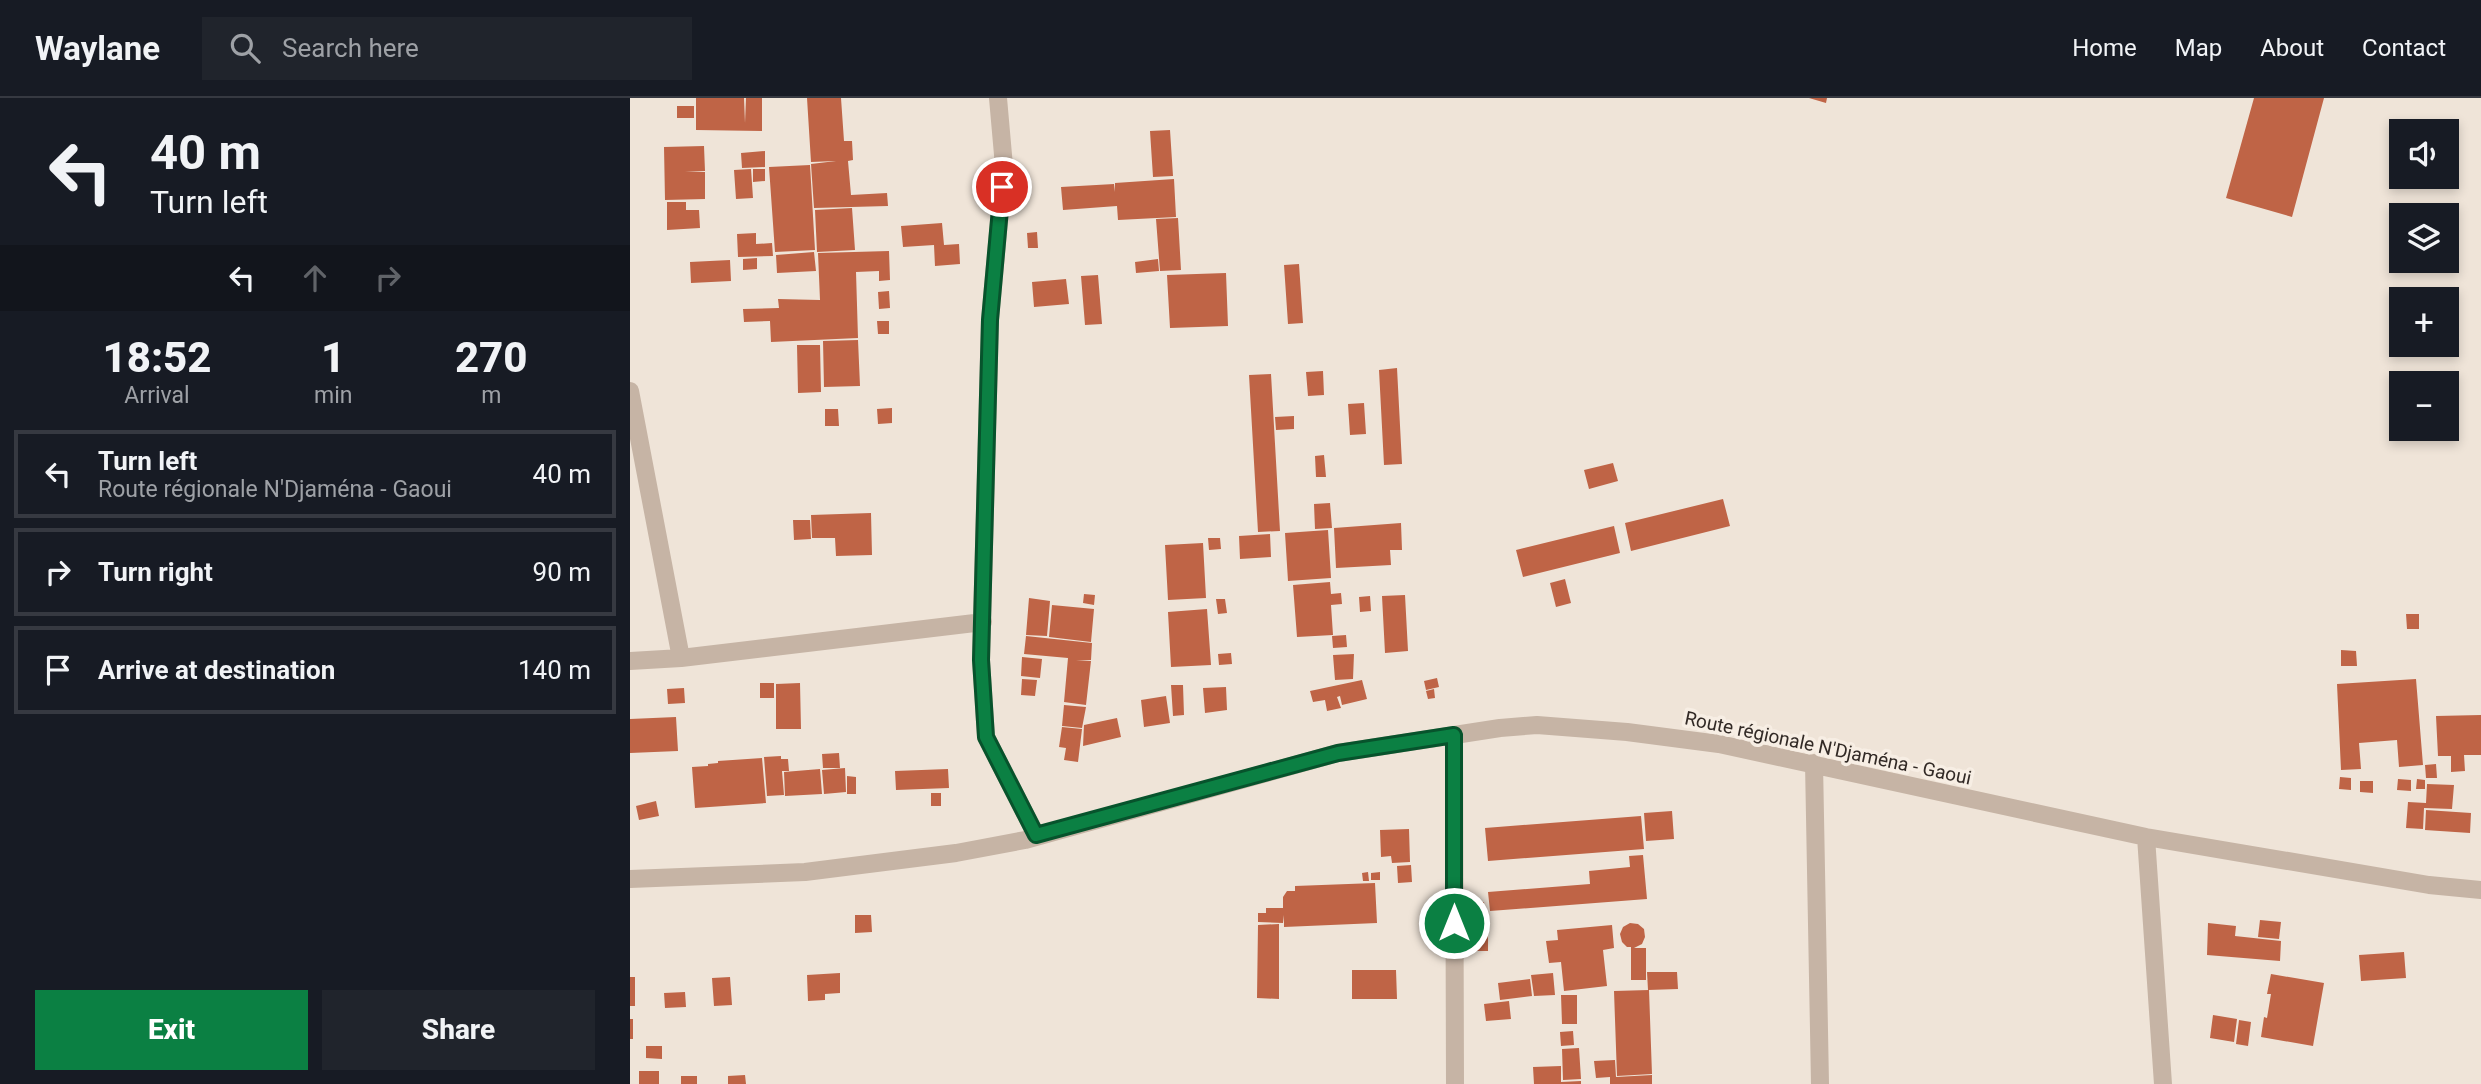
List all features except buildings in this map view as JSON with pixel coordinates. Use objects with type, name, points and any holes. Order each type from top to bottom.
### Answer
[{"type":"street","points":[[998,98],[1004,166],[990,320],[981,660],[986,737],[1030,837]]},
{"type":"street","points":[[630,391],[681,658]]},
{"type":"street","points":[[630,660],[681,658],[983,622]]},
{"type":"street","name":"Route régionale N'Djaména - Gaoui","points":[[630,880],[805,872],[956,853],[1030,837],[1338,753],[1537,725],[1628,732],[1719,744],[2146,837],[2416,883],[2481,890]]},
{"type":"street","points":[[1454,735],[1455,1084]]},
{"type":"street","points":[[1814,763],[1820,1084]]},
{"type":"street","points":[[2146,837],[2163,1084]]},
{"type":"route","points":[[1002,187],[990,320],[981,660],[986,737],[1036,835],[1338,753],[1454,735],[1454,923]]}]
